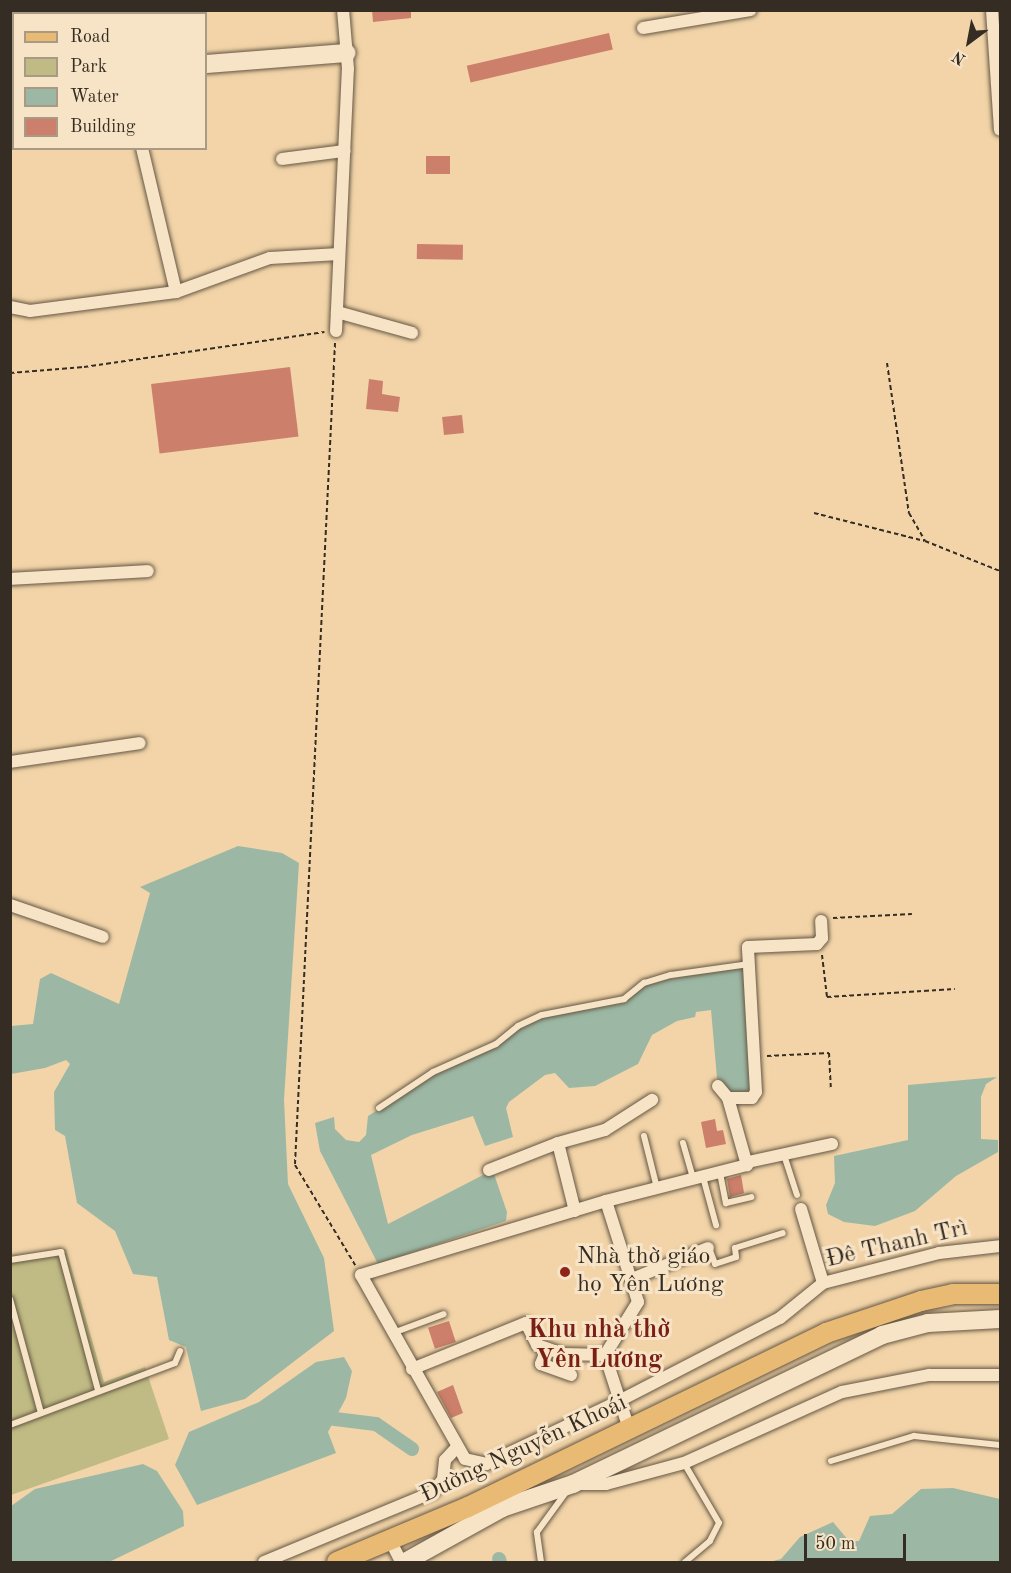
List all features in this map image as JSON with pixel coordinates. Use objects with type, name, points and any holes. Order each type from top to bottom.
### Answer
[{"type":"main road","name":"Đường Nguyễn Khoái","points":[[337,1563],[468,1507],[826,1333],[874,1314],[953,1294],[1000,1294]]},
{"type":"street","points":[[336,331],[347,53],[344,10]]},
{"type":"street","points":[[643,28],[750,10]]},
{"type":"street","points":[[992,10],[1000,130]]},
{"type":"street","points":[[207,64],[347,53]]},
{"type":"street","points":[[142,150],[176,292]]},
{"type":"street","points":[[282,159],[344,151]]},
{"type":"street","points":[[10,307],[30,311],[176,292],[270,258],[339,254]]},
{"type":"street","points":[[337,312],[412,333]]},
{"type":"street","points":[[10,579],[148,571]]},
{"type":"street","points":[[10,762],[140,743]]},
{"type":"street","points":[[10,905],[104,937]]},
{"type":"street","points":[[728,1098],[752,1098],[756,1092],[748,947],[820,940],[821,921]]},
{"type":"street","points":[[718,1086],[728,1098],[748,1162]]},
{"type":"street","points":[[489,1170],[558,1143],[605,1130],[652,1100]]},
{"type":"street","points":[[558,1143],[574,1211]]},
{"type":"street","points":[[264,1563],[433,1492],[443,1479],[445,1460],[457,1447],[361,1275],[606,1201],[698,1178],[748,1162],[832,1144]]},
{"type":"street","points":[[605,1355],[639,1302],[606,1201]]},
{"type":"street","points":[[801,1209],[823,1283]]},
{"type":"street","name":"Đê Thanh Trì","points":[[457,1447],[465,1459],[486,1464],[619,1401],[780,1318],[823,1283],[939,1253],[1000,1246]]},
{"type":"street","points":[[632,1279],[708,1248]]},
{"type":"street","points":[[390,1540],[403,1563],[502,1508],[573,1484],[873,1338],[928,1323],[1000,1319]]},
{"type":"street","points":[[412,1369],[526,1323],[537,1346],[563,1354],[605,1355]]},
{"type":"street","points":[[547,1348],[541,1364],[571,1375]]},
{"type":"street","points":[[605,1355],[629,1429]]},
{"type":"street","points":[[573,1484],[606,1484],[684,1463],[842,1392],[929,1376],[1000,1375]]},
{"type":"street","points":[[468,1507],[502,1508]]},
{"type":"lane","points":[[379,1108],[433,1072],[496,1044],[518,1026],[542,1015],[624,999],[644,983],[671,975],[749,964]]},
{"type":"lane","points":[[644,1136],[657,1188]]},
{"type":"lane","points":[[683,1143],[716,1225]]},
{"type":"lane","points":[[784,1155],[797,1196]]},
{"type":"lane","points":[[719,1172],[726,1203],[752,1197]]},
{"type":"lane","points":[[708,1248],[715,1264],[736,1257],[735,1248],[783,1233]]},
{"type":"lane","points":[[10,1260],[61,1252],[98,1390]]},
{"type":"lane","points":[[10,1299],[41,1413]]},
{"type":"lane","points":[[393,1333],[444,1314]]},
{"type":"lane","points":[[10,1425],[98,1390],[176,1363],[180,1351]]},
{"type":"lane","points":[[831,1461],[914,1436],[1000,1445]]},
{"type":"lane","points":[[684,1463],[719,1523],[710,1540],[685,1563]]},
{"type":"lane","points":[[541,1563],[537,1532],[545,1516],[573,1484]]},
{"type":"path","points":[[10,373],[84,367],[336,331],[295,1165],[361,1275]]},
{"type":"path","points":[[887,363],[909,513],[926,541]]},
{"type":"path","points":[[814,513],[926,541],[1000,571]]},
{"type":"path","points":[[821,921],[821,918],[912,914]]},
{"type":"path","points":[[820,940],[827,997],[955,989]]},
{"type":"path","points":[[755,1057],[829,1053],[831,1088]]},
{"type":"green space","points":[[66,1249],[104,1382],[145,1367],[169,1439],[11,1495],[10,1257]]},
{"type":"water","points":[[238,846],[282,853],[299,863],[284,1100],[288,1184],[324,1258],[334,1331],[245,1399],[201,1411],[186,1347],[169,1340],[157,1277],[133,1274],[115,1231],[77,1203],[65,1136],[55,1130],[54,1092],[70,1064],[66,1060],[45,1068],[11,1074],[11,1026],[33,1024],[40,979],[51,973],[119,1004],[150,893],[140,887]]},
{"type":"water","points":[[741,966],[747,971],[753,1085],[745,1093],[732,1093],[717,1078],[711,1010],[696,1012],[695,1017],[677,1021],[652,1035],[638,1064],[595,1086],[569,1088],[555,1073],[545,1075],[509,1102],[506,1108],[513,1137],[485,1146],[473,1116],[412,1135],[371,1155],[388,1224],[485,1174],[494,1174],[507,1212],[506,1221],[378,1264],[320,1151],[315,1123],[334,1117],[335,1129],[346,1140],[359,1142],[366,1135],[368,1116],[436,1073],[497,1046],[521,1027],[544,1017],[624,1003],[648,983]]},
{"type":"water","points":[[997,1077],[986,1084],[981,1097],[981,1139],[998,1140],[998,1152],[956,1176],[915,1211],[875,1226],[844,1222],[828,1214],[826,1205],[835,1183],[834,1156],[908,1140],[908,1085]]},
{"type":"water","points":[[344,1357],[352,1371],[346,1398],[328,1432],[336,1453],[197,1505],[175,1465],[189,1432],[259,1402],[316,1362]]},
{"type":"water","points":[[143,1464],[157,1471],[183,1511],[184,1526],[109,1562],[11,1562],[11,1506],[35,1489]]},
{"type":"water","points":[[953,1488],[1000,1499],[1000,1562],[769,1562],[781,1559],[800,1537],[833,1522],[849,1541],[859,1541],[870,1516],[892,1514],[921,1489]]},
{"type":"building","points":[[372,10],[411,10],[411,18],[373,22]]},
{"type":"building","points":[[609,33],[613,50],[471,82],[467,66]]},
{"type":"building","points":[[426,156],[450,156],[450,174],[426,174]]},
{"type":"building","points":[[417,244],[463,245],[463,260],[417,259]]},
{"type":"building","points":[[290,367],[299,436],[160,454],[151,384]]},
{"type":"building","points":[[369,379],[383,381],[382,394],[400,397],[398,412],[366,409]]},
{"type":"building","points":[[462,415],[464,433],[444,435],[442,417]]},
{"type":"building","points":[[715,1119],[717,1131],[723,1130],[726,1144],[706,1148],[701,1122]]},
{"type":"building","points":[[741,1175],[744,1193],[730,1197],[727,1179]]},
{"type":"building","points":[[449,1321],[456,1342],[435,1349],[428,1328]]},
{"type":"building","points":[[453,1385],[463,1413],[451,1418],[437,1392]]},
{"type":"waterway","points":[[327,1418],[376,1424],[412,1449]]},
{"type":"place","name":"Nhà thờ giáo họ Yên Lương","points":[[565,1272]]},
{"type":"district","name":"Khu nhà thờ Yên Lương","points":[[599,1346]]}]
